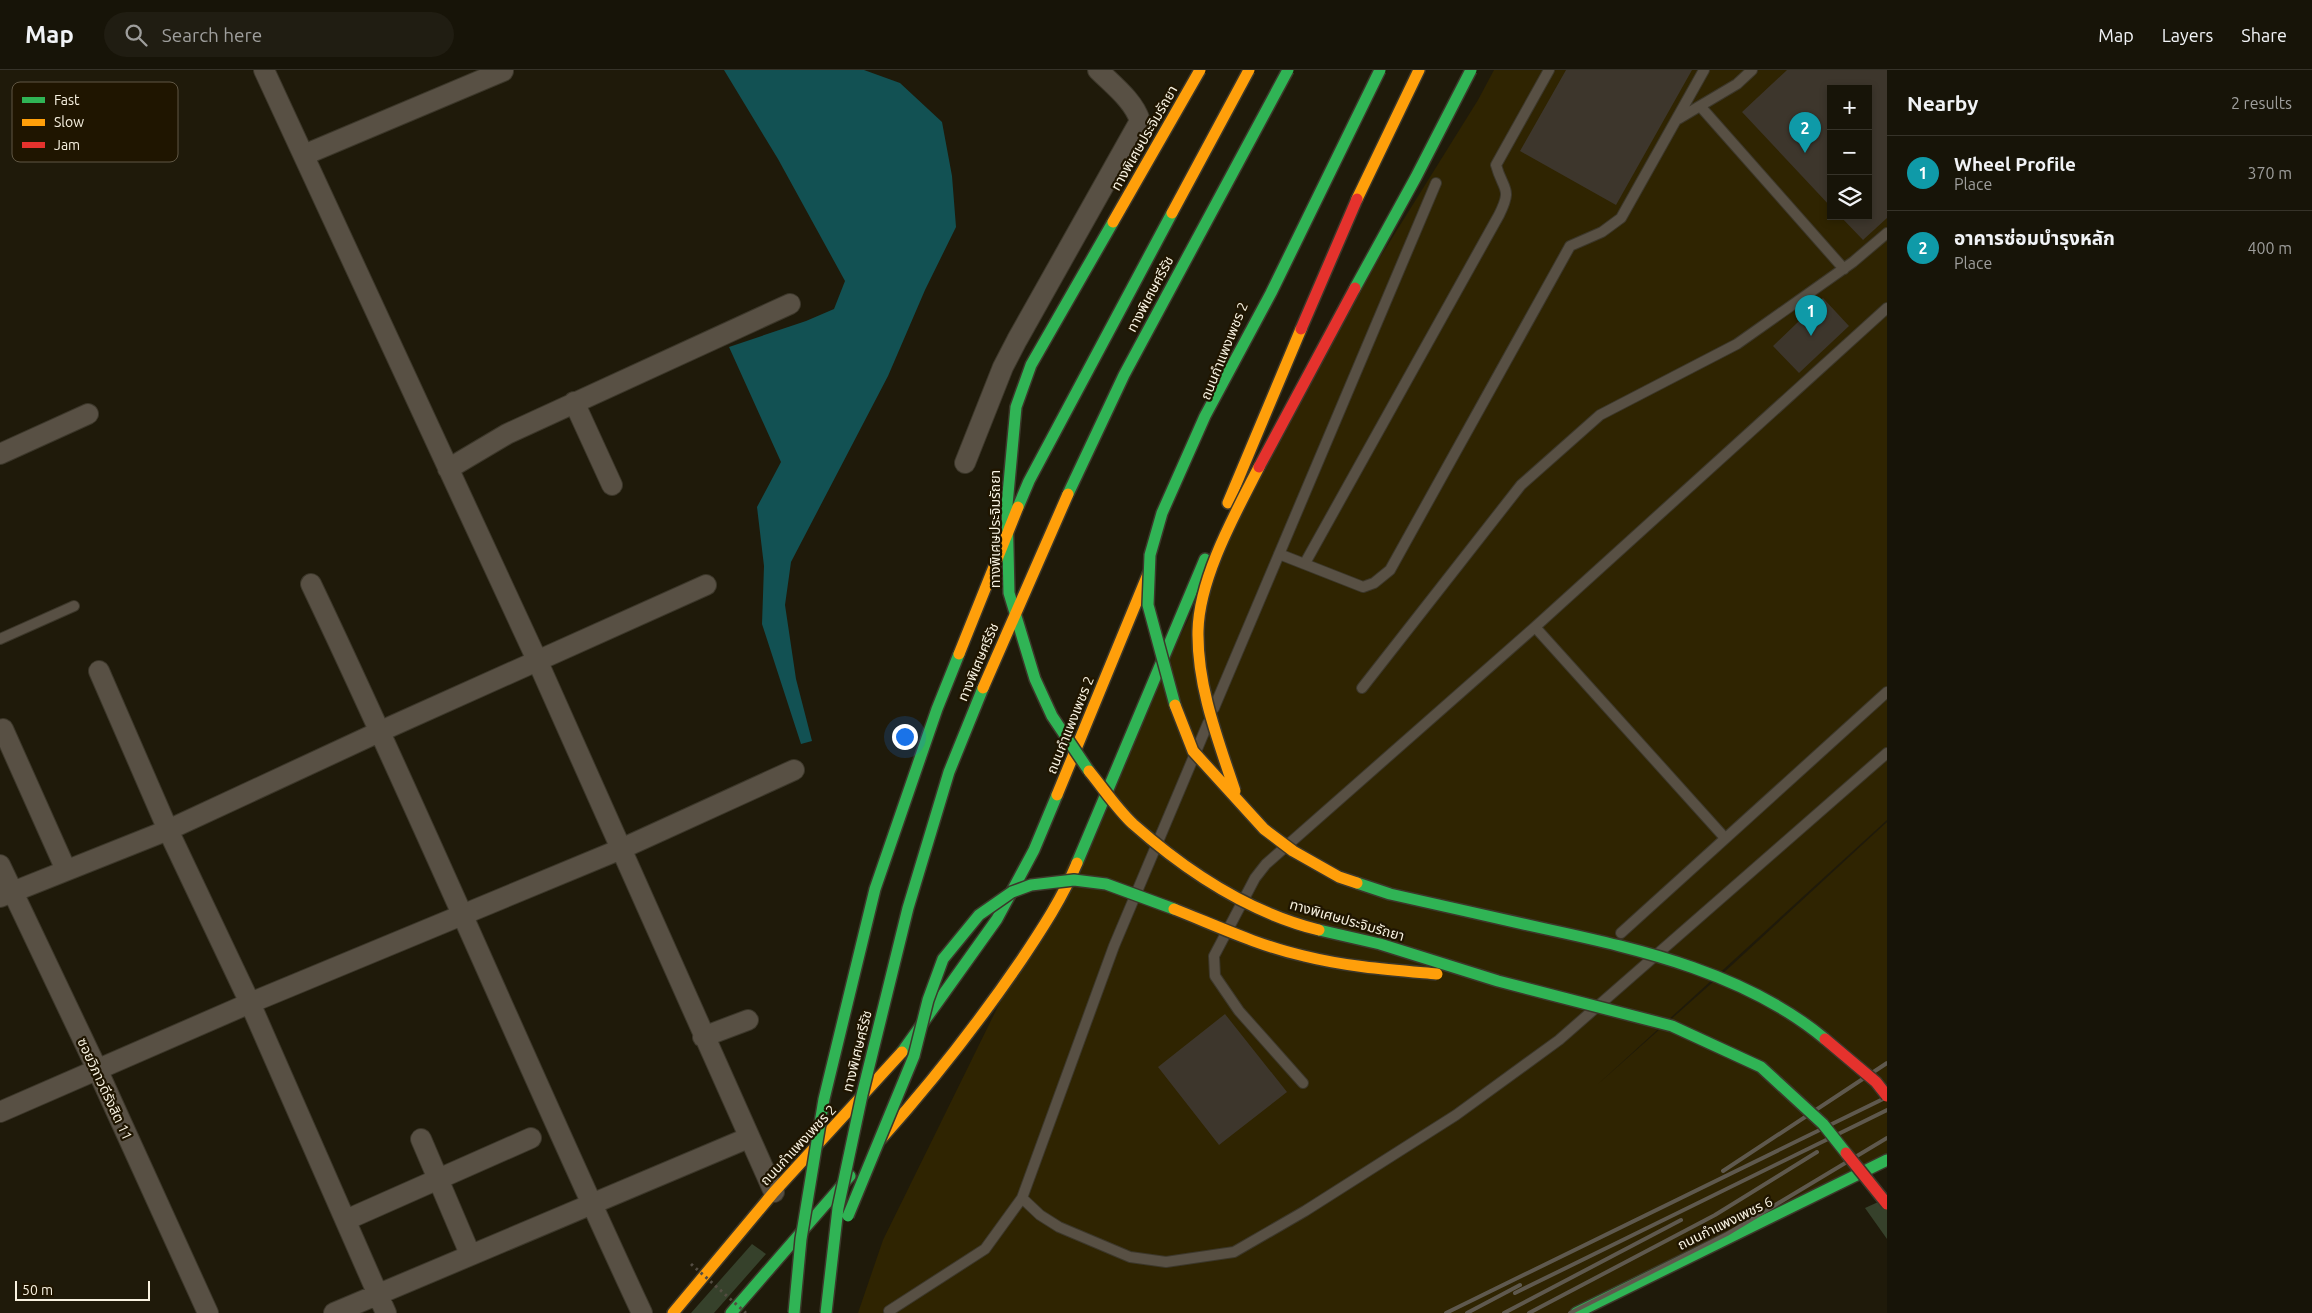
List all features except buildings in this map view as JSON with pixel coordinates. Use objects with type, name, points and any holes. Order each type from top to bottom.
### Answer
[{"type":"main road","name":"ทางพิเศษประจิมรัถยา","points":[[1200,70],[1031,364],[1016,408],[1007,505],[1009,593],[1020,637],[1035,680],[1052,716],[1079,759],[1132,823],[1189,869],[1249,904],[1312,928],[1380,944],[1498,981],[1672,1026],[1762,1067],[1823,1124],[1887,1204]]},
{"type":"main road","name":"ทางพิเศษศรีรัช","points":[[794,1313],[801,1238],[808,1192],[824,1099],[846,1005],[875,890],[936,709],[1029,481],[1249,70]]},
{"type":"main road","name":"ทางพิเศษศรีรัช","points":[[826,1313],[838,1208],[862,1095],[908,908],[949,772],[999,649],[1065,500],[1124,375],[1288,70]]},
{"type":"main road","points":[[1380,70],[1271,293],[1205,416],[1162,513],[1150,555],[1148,605],[1175,706],[1193,751],[1264,829],[1293,851],[1339,877],[1390,894],[1619,946],[1704,972],[1755,992],[1801,1019],[1876,1082],[1887,1096]]},
{"type":"main road","points":[[731,1313],[929,1085],[996,997],[1041,930],[1071,876],[1343,228],[1419,70]]},
{"type":"main road","points":[[1238,799],[1206,703],[1198,631],[1204,593],[1218,553],[1247,490],[1296,394],[1416,177],[1471,70]]},
{"type":"main road","name":"ถนนกำแพงเพชร 2","points":[[673,1313],[774,1192],[898,1059],[997,920],[1034,850],[1299,209]]},
{"type":"main road","points":[[835,1247],[914,1056],[928,1000],[943,958],[979,915],[1012,892],[1031,885],[1074,880],[1106,884],[1135,893],[1253,941],[1302,956],[1355,967],[1498,981]]},
{"type":"main road","name":"ถนนกำแพงเพชร 6","points":[[1576,1313],[1887,1160]]},
{"type":"street","points":[[264,70],[537,660],[748,1138],[774,1192]]},
{"type":"street","points":[[965,463],[1003,367],[1140,121],[1132,105],[1098,70]]},
{"type":"street","points":[[304,155],[503,71]]},
{"type":"street","points":[[448,469],[507,434],[790,304]]},
{"type":"street","points":[[574,402],[612,485]]},
{"type":"street","points":[[0,454],[88,414]]},
{"type":"street","points":[[311,584],[381,730],[461,917],[640,1313]]},
{"type":"street","points":[[6,894],[168,830],[381,730],[706,585]]},
{"type":"street","points":[[99,671],[168,830],[250,1004],[383,1304]]},
{"type":"street","points":[[4,728],[66,870]]},
{"type":"street","points":[[0,1112],[250,1004],[621,849],[794,770]]},
{"type":"street","name":"ซอยวิภาวดีรังสิต 11","points":[[0,865],[6,894],[97,1069],[208,1313]]},
{"type":"street","points":[[703,1036],[748,1020]]},
{"type":"street","points":[[346,1220],[439,1181],[531,1138]]},
{"type":"street","points":[[334,1313],[383,1304],[470,1254],[748,1138]]},
{"type":"street","points":[[421,1139],[470,1254]]},
{"type":"lane","points":[[1305,563],[1500,215],[1508,198],[1506,186],[1499,177],[1496,165],[1549,70]]},
{"type":"lane","points":[[1279,554],[1363,587],[1374,583],[1390,570],[1570,246],[1602,232],[1621,218],[1704,70]]},
{"type":"lane","points":[[1677,120],[1737,84],[1752,70]]},
{"type":"lane","points":[[1700,106],[1844,269]]},
{"type":"lane","points":[[889,1311],[985,1249],[1022,1198],[1114,946],[1436,183]]},
{"type":"lane","points":[[1362,688],[1521,485],[1600,415],[1737,344],[1844,269],[1887,232]]},
{"type":"lane","points":[[1303,1083],[1239,1011],[1215,976],[1214,956],[1255,878],[1266,864],[1535,627],[1887,308]]},
{"type":"lane","points":[[0,639],[74,606]]},
{"type":"lane","points":[[1535,627],[1725,838]]},
{"type":"lane","points":[[1620,933],[1887,692]]},
{"type":"lane","points":[[1022,1198],[1040,1215],[1059,1227],[1130,1257],[1166,1262],[1234,1252],[1305,1211],[1456,1115],[1559,1040],[1887,753]]},
{"type":"path","points":[[691,1264],[746,1313]]},
{"type":"shaded area","points":[[1494,70],[1887,70],[1887,820],[1597,1085],[1731,966],[1887,822],[1887,1153],[1568,1313],[858,1313],[883,1240],[1316,360],[1478,100]]},
{"type":"green space","points":[[1887,1198],[1887,1239],[1865,1208]]},
{"type":"green space","points":[[752,1244],[766,1254],[714,1313],[691,1313]]},
{"type":"water","points":[[724,70],[864,70],[900,83],[942,122],[952,176],[956,227],[925,290],[888,376],[791,562],[785,605],[796,679],[812,741],[801,744],[762,624],[764,566],[757,507],[781,462],[729,347],[806,321],[834,309],[845,281],[778,159]]},
{"type":"railway","points":[[1723,1171],[1887,1063]]},
{"type":"railway","points":[[1446,1313],[1887,1097]]},
{"type":"railway","points":[[1515,1293],[1887,1110]]},
{"type":"railway","points":[[1570,1313],[1727,1234],[1887,1138]]},
{"type":"railway","points":[[1529,1313],[1715,1215],[1817,1152]]},
{"type":"railway","points":[[1504,1313],[1681,1220]]},
{"type":"railway","points":[[1467,1313],[1520,1285]]},
{"type":"traffic: fast","points":[[1068,494],[1124,375],[1288,70]]},
{"type":"traffic: fast","points":[[1175,705],[1148,605],[1150,555],[1162,513],[1205,416],[1271,293],[1380,70]]},
{"type":"traffic: fast","points":[[1355,288],[1416,177],[1471,70]]},
{"type":"traffic: fast","points":[[1018,507],[1029,481],[1172,213]]},
{"type":"traffic: fast","points":[[1089,771],[1052,716],[1035,679],[1009,593],[1007,505],[1016,407],[1031,365],[1113,222]]},
{"type":"traffic: fast","points":[[1077,863],[1205,559]]},
{"type":"traffic: fast","points":[[794,1313],[801,1239],[824,1099],[875,889],[937,709],[959,654]]},
{"type":"traffic: fast","points":[[826,1313],[838,1208],[862,1095],[908,908],[949,772],[983,688]]},
{"type":"traffic: fast","points":[[902,1052],[997,919],[1034,850],[1057,795]]},
{"type":"traffic: fast","points":[[848,1216],[914,1056],[928,1000],[943,959],[979,915],[1012,892],[1031,885],[1074,880],[1106,884],[1174,909]]},
{"type":"traffic: fast","points":[[1357,883],[1390,894],[1620,946],[1693,968],[1728,981],[1762,997],[1795,1016],[1825,1039]]},
{"type":"traffic: fast","points":[[1319,930],[1380,944],[1498,981],[1672,1026],[1761,1067],[1823,1124],[1846,1153]]},
{"type":"traffic: fast","points":[[1576,1313],[1887,1160]]},
{"type":"traffic: fast","points":[[731,1313],[850,1176]]},
{"type":"traffic: slow","points":[[1113,222],[1200,70]]},
{"type":"traffic: slow","points":[[1172,213],[1249,70]]},
{"type":"traffic: slow","points":[[1357,199],[1419,70]]},
{"type":"traffic: slow","points":[[1228,503],[1301,329]]},
{"type":"traffic: slow","points":[[1235,791],[1205,692],[1201,672],[1198,631],[1200,611],[1211,568],[1229,526],[1259,467]]},
{"type":"traffic: slow","points":[[983,688],[1068,494]]},
{"type":"traffic: slow","points":[[959,654],[1018,507]]},
{"type":"traffic: slow","points":[[1057,795],[1148,574]]},
{"type":"traffic: slow","points":[[1175,705],[1193,751],[1264,829],[1293,851],[1339,877],[1357,883]]},
{"type":"traffic: slow","points":[[1089,771],[1133,824],[1197,874],[1268,913],[1319,930]]},
{"type":"traffic: slow","points":[[881,1139],[919,1096],[989,1006],[1030,948],[1052,912],[1077,863]]},
{"type":"traffic: slow","points":[[1174,909],[1222,929],[1287,952],[1354,965],[1437,974]]},
{"type":"traffic: slow","points":[[673,1313],[774,1192],[902,1052]]},
{"type":"traffic: jam","points":[[1301,329],[1357,199]]},
{"type":"traffic: jam","points":[[1259,467],[1355,288]]},
{"type":"traffic: jam","points":[[1825,1039],[1876,1082],[1887,1096]]},
{"type":"traffic: jam","points":[[1846,1153],[1887,1204]]},
{"type":"place","name":"อาคารซ่อมบำรุงหลัก","points":[[1805,153]]},
{"type":"place","name":"Wheel Profile","points":[[1811,336]]}]
